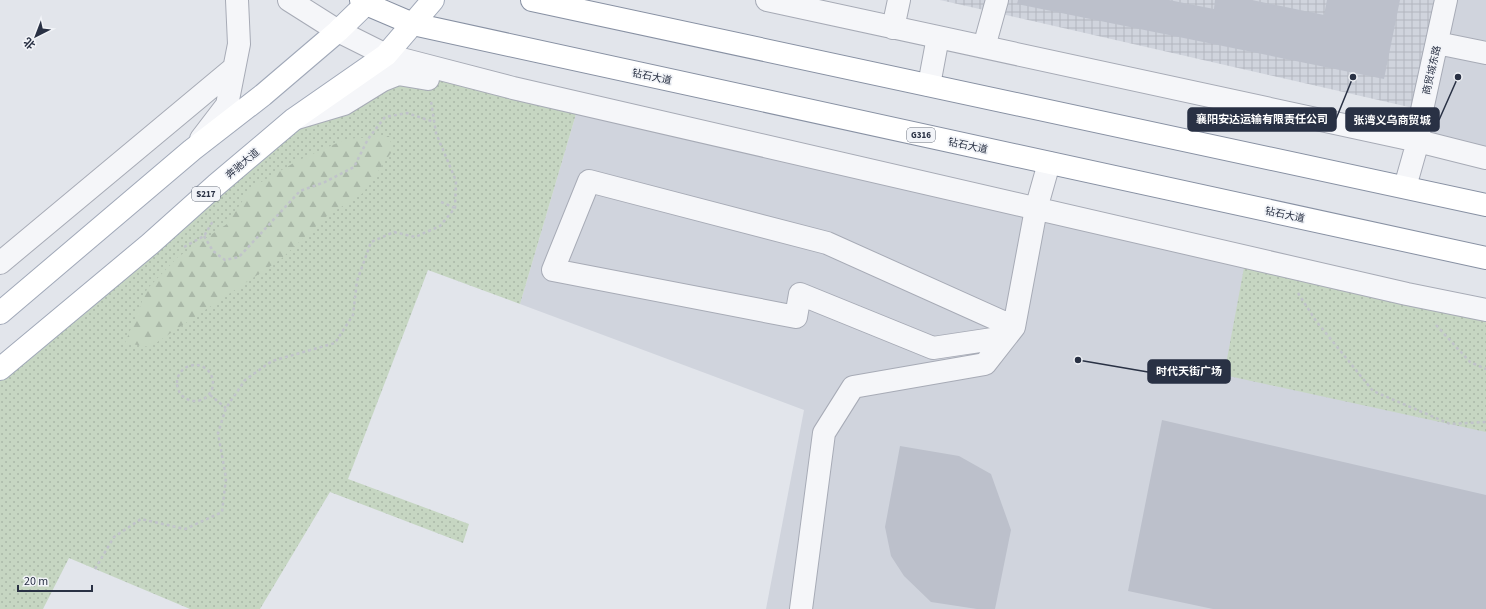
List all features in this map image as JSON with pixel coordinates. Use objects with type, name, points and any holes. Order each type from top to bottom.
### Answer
[{"type":"main road","name":"S217","points":[[413,24],[433,0]]},
{"type":"main road","points":[[532,0],[1486,205]]},
{"type":"main road","points":[[0,313],[192,150],[263,95],[338,31],[366,1]]},
{"type":"main road","name":"钻石大道","points":[[366,1],[413,24],[1486,258]]},
{"type":"main road","name":"奔驰大道","points":[[0,369],[150,244],[216,185],[294,119],[386,55],[413,24]]},
{"type":"street","points":[[192,150],[227,105],[239,44],[237,0]]},
{"type":"street","points":[[290,0],[338,31],[386,55],[513,88],[1036,209],[1486,310]]},
{"type":"street","points":[[767,0],[1418,141],[1486,158]]},
{"type":"street","points":[[893,28],[899,0]]},
{"type":"street","points":[[984,47],[998,0]]},
{"type":"street","name":"商贸城东路","points":[[1405,187],[1418,141],[1422,110],[1446,0]]},
{"type":"street","points":[[929,85],[938,37]]},
{"type":"street","points":[[1437,43],[1486,53]]},
{"type":"street","points":[[0,263],[234,68]]},
{"type":"street","points":[[294,119],[344,104],[383,80],[398,74],[513,88]]},
{"type":"street","points":[[801,609],[824,433],[853,387],[985,364],[1010,332],[1036,209],[1049,163]]},
{"type":"street","points":[[588,181],[827,243],[1010,332],[933,348],[800,294],[796,317],[553,270],[588,181]]},
{"type":"path","points":[[95,569],[114,536],[141,519],[185,529],[222,512],[226,478],[218,433],[226,408],[246,380],[272,361],[335,343],[353,315],[357,281],[371,242],[394,232],[415,237],[440,226],[455,208],[456,181],[436,133],[430,97],[446,81]]},
{"type":"path","points":[[204,236],[213,251],[226,260],[239,258],[300,191],[325,182],[354,166],[368,139],[385,117],[407,113],[435,123]]},
{"type":"path","points":[[441,202],[455,208]]},
{"type":"path","points":[[1278,264],[1316,321],[1373,391],[1450,424],[1486,422]]},
{"type":"path","points":[[1433,322],[1470,362],[1486,369]]},
{"type":"path","points":[[195,364],[207,368],[213,378],[213,390],[210,395],[199,402],[187,399],[178,391],[177,378],[184,368],[195,364]]},
{"type":"path","points":[[210,395],[226,408]]},
{"type":"shaded area","points":[[940,0],[1446,0],[1422,110]]},
{"type":"shaded area","points":[[1446,0],[1486,0],[1486,158],[1418,141]]},
{"type":"shaded area","points":[[579,104],[1486,310],[1486,609],[766,609],[804,410],[520,304]]},
{"type":"green space","points":[[398,74],[513,88],[579,104],[520,304],[428,270],[348,479],[469,524],[463,543],[330,492],[260,609],[190,609],[69,558],[43,609],[0,609],[0,369],[294,119]]},
{"type":"green space","points":[[389,136],[393,150],[363,193],[327,216],[281,259],[150,347],[125,343],[147,289],[178,257],[227,224],[251,188],[297,161],[346,139]]},
{"type":"green space","points":[[1246,257],[1486,309],[1486,432],[1224,375]]},
{"type":"building","points":[[1018,0],[1169,0],[1214,9],[1215,0],[1252,0],[1324,15],[1327,0],[1400,0],[1384,79],[1017,4]]},
{"type":"building","points":[[1162,420],[1486,495],[1486,609],[1213,609],[1128,591]]},
{"type":"building","points":[[900,446],[959,456],[991,474],[1011,530],[995,609],[977,609],[931,602],[904,576],[891,556],[885,527]]},
{"type":"place","name":"襄阳安达运输有限责任公司","points":[[1353,77]]},
{"type":"place","name":"张湾义乌商贸城","points":[[1458,77]]},
{"type":"place","name":"时代天街广场","points":[[1078,360]]}]
